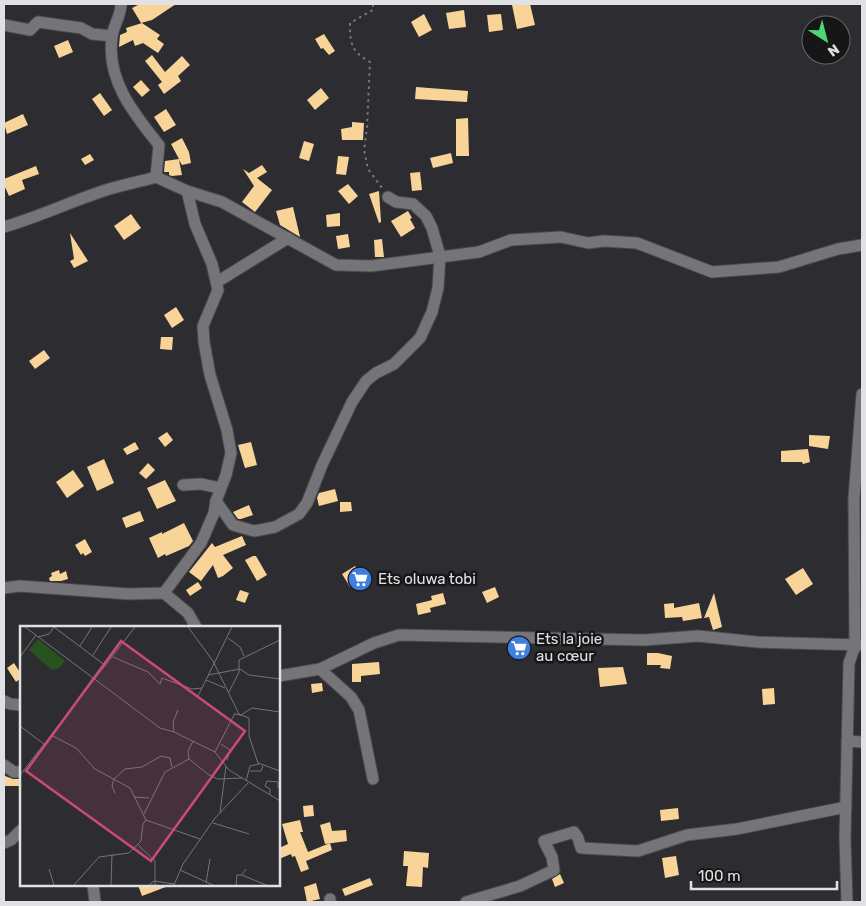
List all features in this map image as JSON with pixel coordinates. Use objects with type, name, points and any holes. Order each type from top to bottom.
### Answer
[{"type":"street","points":[[121,4],[112,36],[111,62],[119,86],[137,118],[159,144],[156,176]]},
{"type":"street","points":[[4,25],[30,30],[38,22],[81,28],[92,34],[112,36]]},
{"type":"street","points":[[4,228],[106,190],[134,184],[156,176],[187,191],[222,202],[336,265],[371,266],[479,252],[511,240],[561,237],[588,243],[604,241],[637,243],[712,272],[779,267],[843,248],[862,245]]},
{"type":"street","points":[[164,593],[201,542],[214,513],[231,453],[227,430],[210,375],[203,326],[218,290],[212,264],[196,224],[187,191]]},
{"type":"street","points":[[216,501],[233,525],[254,531],[275,528],[299,514],[307,503],[322,464],[352,402],[366,382],[394,364],[420,338],[432,312],[436,296],[440,256],[432,228],[426,216],[412,204],[396,202],[388,196]]},
{"type":"street","points":[[216,282],[288,238]]},
{"type":"street","points":[[847,902],[846,807],[849,663],[860,646],[854,498],[862,394]]},
{"type":"street","points":[[183,485],[201,484],[220,488]]},
{"type":"street","points":[[4,588],[20,586],[129,594],[164,593],[188,613],[195,626]]},
{"type":"street","points":[[280,676],[320,669],[374,643],[399,635],[644,640],[698,636],[757,642],[860,646]]},
{"type":"street","points":[[320,669],[351,697],[359,710],[373,779]]},
{"type":"street","points":[[4,701],[20,705]]},
{"type":"street","points":[[847,741],[862,742]]},
{"type":"street","points":[[4,765],[14,772],[20,772]]},
{"type":"street","points":[[466,902],[520,886],[554,870],[552,857],[544,841],[574,832],[581,848],[638,851],[686,835],[737,829],[846,807]]},
{"type":"street","points":[[12,842],[20,831]]},
{"type":"street","points":[[93,886],[95,902]]},
{"type":"path","points":[[373,4],[373,10],[350,23],[350,41],[353,49],[370,62],[364,150],[368,169],[388,196]]},
{"type":"building","points":[[140,4],[176,4],[152,20],[141,23],[132,8]]},
{"type":"building","points":[[530,4],[535,25],[517,29],[512,5]]},
{"type":"building","points":[[464,10],[466,27],[449,29],[446,13]]},
{"type":"building","points":[[424,14],[432,30],[419,37],[411,22]]},
{"type":"building","points":[[501,14],[503,30],[489,32],[487,15]]},
{"type":"building","points":[[142,23],[160,35],[157,39],[164,44],[158,53],[143,43],[135,46],[133,40],[119,47],[120,35],[127,32],[126,28]]},
{"type":"building","points":[[324,34],[335,51],[329,55],[323,48],[321,49],[315,39]]},
{"type":"building","points":[[68,40],[73,52],[59,58],[54,46]]},
{"type":"building","points":[[152,55],[165,72],[182,56],[190,65],[178,76],[181,81],[164,94],[158,85],[162,82],[145,61]]},
{"type":"building","points":[[141,80],[150,90],[142,97],[133,87]]},
{"type":"building","points":[[416,87],[468,91],[467,102],[415,99]]},
{"type":"building","points":[[321,88],[329,98],[315,110],[307,100]]},
{"type":"building","points":[[100,93],[112,110],[104,116],[92,99]]},
{"type":"building","points":[[166,109],[176,125],[164,132],[154,117]]},
{"type":"building","points":[[23,114],[28,125],[7,134],[4,123]]},
{"type":"building","points":[[468,118],[469,156],[456,156],[456,119]]},
{"type":"building","points":[[352,122],[364,123],[363,140],[342,140],[341,129],[352,127]]},
{"type":"building","points":[[182,138],[189,152],[191,163],[182,165],[179,160],[182,175],[172,176],[169,175],[169,172],[164,172],[165,161],[179,159],[171,144]]},
{"type":"building","points":[[304,141],[314,144],[309,161],[299,158]]},
{"type":"building","points":[[451,153],[453,163],[433,168],[430,158]]},
{"type":"building","points":[[90,154],[94,160],[85,165],[81,159]]},
{"type":"building","points":[[338,156],[349,157],[346,175],[336,174]]},
{"type":"building","points":[[262,165],[267,172],[257,178],[272,190],[255,212],[242,202],[254,186],[243,169],[249,173]]},
{"type":"building","points":[[36,166],[39,174],[22,180],[25,189],[9,196],[4,185],[4,179]]},
{"type":"building","points":[[420,172],[422,190],[412,191],[410,173]]},
{"type":"building","points":[[348,184],[358,196],[349,204],[338,191]]},
{"type":"building","points":[[379,191],[381,222],[379,223],[369,194]]},
{"type":"building","points":[[293,207],[300,237],[280,225],[276,211]]},
{"type":"building","points":[[408,211],[415,228],[401,237],[391,221]]},
{"type":"building","points":[[340,213],[340,226],[327,227],[326,215]]},
{"type":"building","points":[[131,214],[141,228],[124,240],[114,226]]},
{"type":"building","points":[[70,233],[88,261],[74,268],[70,261],[74,259]]},
{"type":"building","points":[[348,234],[350,247],[338,249],[336,236]]},
{"type":"building","points":[[382,239],[384,257],[375,257],[374,240]]},
{"type":"building","points":[[176,307],[184,320],[172,328],[164,315]]},
{"type":"building","points":[[161,337],[173,337],[172,350],[160,349]]},
{"type":"building","points":[[44,350],[50,358],[35,369],[29,361]]},
{"type":"building","points":[[167,432],[173,440],[165,447],[158,438]]},
{"type":"building","points":[[809,435],[830,436],[828,449],[809,446]]},
{"type":"building","points":[[135,442],[139,449],[127,455],[123,449]]},
{"type":"building","points":[[251,442],[257,465],[245,468],[238,445]]},
{"type":"building","points":[[808,449],[810,462],[803,464],[802,462],[781,462],[781,451]]},
{"type":"building","points":[[104,459],[114,483],[97,491],[87,467]]},
{"type":"building","points":[[148,463],[155,470],[146,479],[139,473]]},
{"type":"building","points":[[73,470],[84,486],[67,498],[56,482]]},
{"type":"building","points":[[165,480],[176,501],[157,509],[147,488]]},
{"type":"building","points":[[335,489],[338,501],[319,506],[317,498],[319,493]]},
{"type":"building","points":[[340,502],[351,502],[352,511],[340,512]]},
{"type":"building","points":[[249,505],[253,515],[238,519],[233,512]]},
{"type":"building","points":[[140,511],[144,521],[126,528],[122,518]]},
{"type":"building","points":[[184,523],[193,541],[189,546],[158,558],[149,538]]},
{"type":"building","points":[[242,536],[246,545],[223,555],[233,568],[223,576],[218,578],[213,565],[201,581],[189,572],[212,543],[215,547]]},
{"type":"building","points":[[85,539],[92,552],[85,556],[83,553],[81,555],[75,545]]},
{"type":"building","points":[[256,556],[267,575],[257,581],[245,560]]},
{"type":"building","points":[[355,566],[363,579],[350,587],[342,574]]},
{"type":"building","points":[[803,568],[813,584],[796,595],[785,579]]},
{"type":"building","points":[[59,570],[60,574],[66,571],[68,579],[50,581],[51,573]]},
{"type":"building","points":[[198,582],[202,588],[190,596],[186,590]]},
{"type":"building","points":[[495,587],[499,597],[487,603],[482,592]]},
{"type":"building","points":[[240,590],[249,593],[245,603],[236,600]]},
{"type":"building","points":[[443,593],[446,604],[430,608],[431,612],[418,615],[416,604],[432,600],[431,596]]},
{"type":"building","points":[[714,593],[722,627],[713,630],[709,617],[704,618]]},
{"type":"building","points":[[674,603],[674,608],[699,603],[702,618],[683,621],[682,617],[665,618],[664,604]]},
{"type":"building","points":[[647,653],[672,656],[670,669],[660,668],[661,665],[647,665]]},
{"type":"building","points":[[379,662],[380,674],[361,676],[361,682],[352,682],[352,664]]},
{"type":"building","points":[[14,663],[20,672],[20,679],[16,682],[7,668]]},
{"type":"building","points":[[623,667],[627,684],[600,687],[598,668]]},
{"type":"building","points":[[322,683],[323,691],[312,693],[311,684]]},
{"type":"building","points":[[774,688],[775,704],[763,705],[762,689]]},
{"type":"building","points":[[5,776],[20,779],[20,786],[5,786]]},
{"type":"building","points":[[313,805],[314,816],[304,817],[303,806]]},
{"type":"building","points":[[678,808],[679,819],[661,821],[660,810]]},
{"type":"building","points":[[300,820],[303,832],[300,832],[308,852],[330,843],[332,850],[306,861],[309,869],[301,872],[295,856],[292,857],[291,854],[280,859],[280,848],[288,844],[282,824]]},
{"type":"building","points":[[330,822],[332,831],[346,830],[347,841],[325,844],[320,825]]},
{"type":"building","points":[[404,851],[429,853],[428,868],[423,867],[422,887],[406,886],[408,866],[403,866]]},
{"type":"building","points":[[676,856],[679,875],[665,878],[662,858]]},
{"type":"building","points":[[560,874],[564,883],[555,887],[552,879]]},
{"type":"building","points":[[370,878],[373,885],[345,896],[342,889]]},
{"type":"building","points":[[316,883],[320,899],[307,902],[304,887]]},
{"type":"building","points":[[138,886],[168,886],[142,896]]},
{"type":"place","name":"Ets oluwa tobi","points":[[360,579]]},
{"type":"place","name":"Ets la joie au cœur","points":[[519,648]]}]
